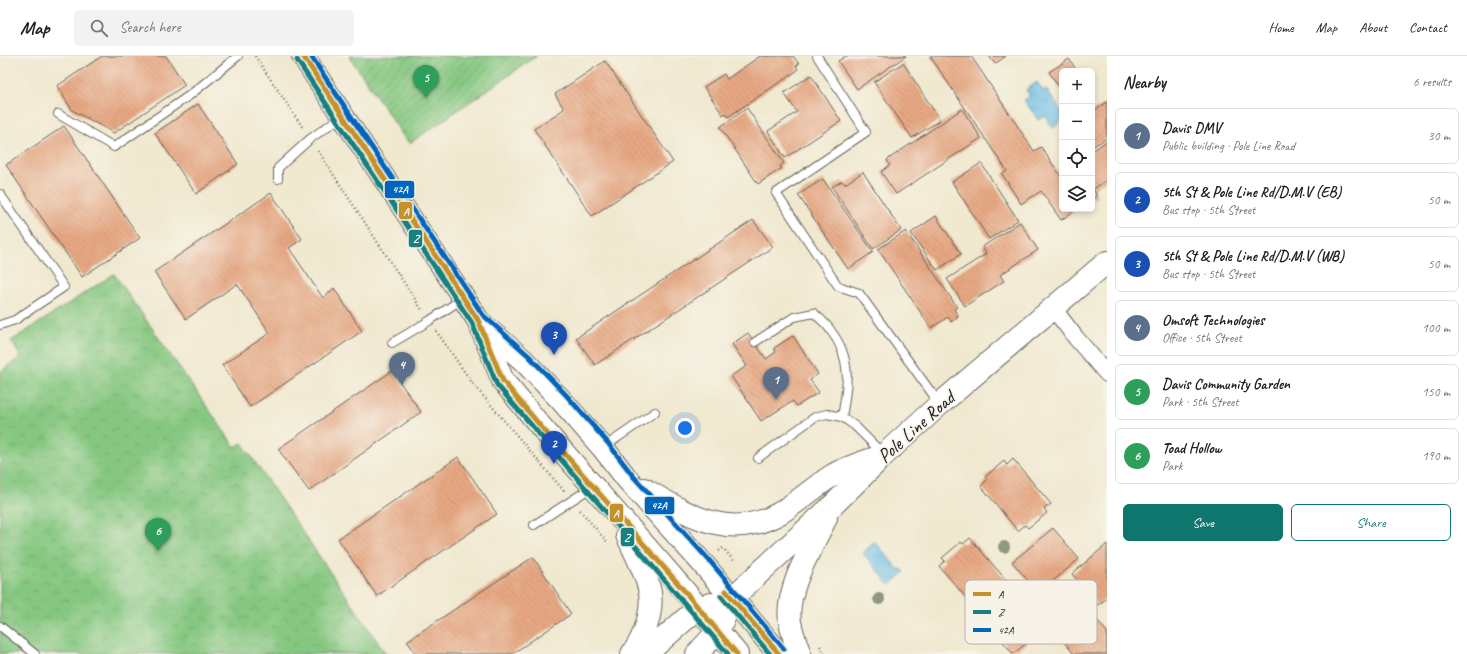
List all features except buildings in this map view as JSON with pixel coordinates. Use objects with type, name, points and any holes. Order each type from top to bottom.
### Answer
[{"type":"main road","points":[[303,56],[478,320],[503,381],[737,654]]},
{"type":"main road","name":"Pole Line Road","points":[[698,654],[718,631],[732,598],[940,404],[1107,262]]},
{"type":"main road","points":[[478,320],[524,361],[562,401],[603,448],[628,480],[732,598],[779,654]]},
{"type":"main road","points":[[628,480],[681,510],[727,526],[741,526],[761,522],[780,513],[802,499],[831,476],[884,455]]},
{"type":"main road","points":[[800,654],[790,621],[792,596],[796,580],[832,506]]},
{"type":"main road","points":[[616,512],[641,565],[650,591],[651,604],[645,628],[632,654]]},
{"type":"main road","name":"Pole Line Road","points":[[646,654],[698,608],[732,598]]},
{"type":"street","points":[[1053,308],[1107,374]]},
{"type":"lane","points":[[58,114],[114,147],[190,95],[238,56]]},
{"type":"lane","points":[[817,56],[866,132],[776,193],[838,286],[859,293],[940,404]]},
{"type":"lane","points":[[278,179],[278,168],[310,139],[342,115]]},
{"type":"lane","points":[[0,194],[64,287],[15,320],[0,326]]},
{"type":"lane","points":[[392,343],[464,298]]},
{"type":"lane","points":[[755,342],[794,317],[814,313],[832,331],[845,356],[848,375],[847,394],[842,417]]},
{"type":"lane","points":[[603,448],[655,412]]},
{"type":"lane","points":[[758,458],[815,417],[827,414],[842,417],[855,426],[884,455]]},
{"type":"lane","points":[[534,525],[593,486]]},
{"type":"lane","points":[[0,626],[35,654]]},
{"type":"path","points":[[255,56],[429,321],[473,384],[611,547]]},
{"type":"path","points":[[719,551],[723,548],[735,562]]},
{"type":"green space","points":[[349,56],[537,56],[410,143],[406,140]]},
{"type":"green space","points":[[114,274],[235,447],[242,443],[386,654],[0,654],[0,372],[21,357],[11,341]]},
{"type":"water","points":[[1037,82],[1043,91],[1046,89],[1059,108],[1059,123],[1053,128],[1045,116],[1038,120],[1024,100],[1030,96],[1026,90]]},
{"type":"water","points":[[874,542],[898,569],[902,569],[905,572],[891,584],[889,584],[863,553]]},
{"type":"transit line","name":"A","points":[[303,56],[478,320],[503,381],[737,654]]},
{"type":"transit line","name":"42A","points":[[311,56],[483,315],[529,356],[567,396],[608,443],[633,476],[709,560],[784,649]]},
{"type":"transit line","name":"Z","points":[[297,60],[472,323],[497,385],[728,654]]},
{"type":"transit line","name":"A","points":[[726,591],[779,654]]},
{"type":"transit line","name":"Z","points":[[721,596],[770,654]]},
{"type":"place","name":"Davis Community Garden","points":[[426,98]]},
{"type":"place","name":"5th St & Pole Line Rd/D.M.V (WB)","points":[[554,355]]},
{"type":"place","name":"Omsoft Technologies","points":[[402,385]]},
{"type":"place","name":"Davis DMV","points":[[776,400]]},
{"type":"place","name":"5th St & Pole Line Rd/D.M.V (EB)","points":[[554,464]]},
{"type":"place","name":"Toad Hollow","points":[[158,551]]}]
